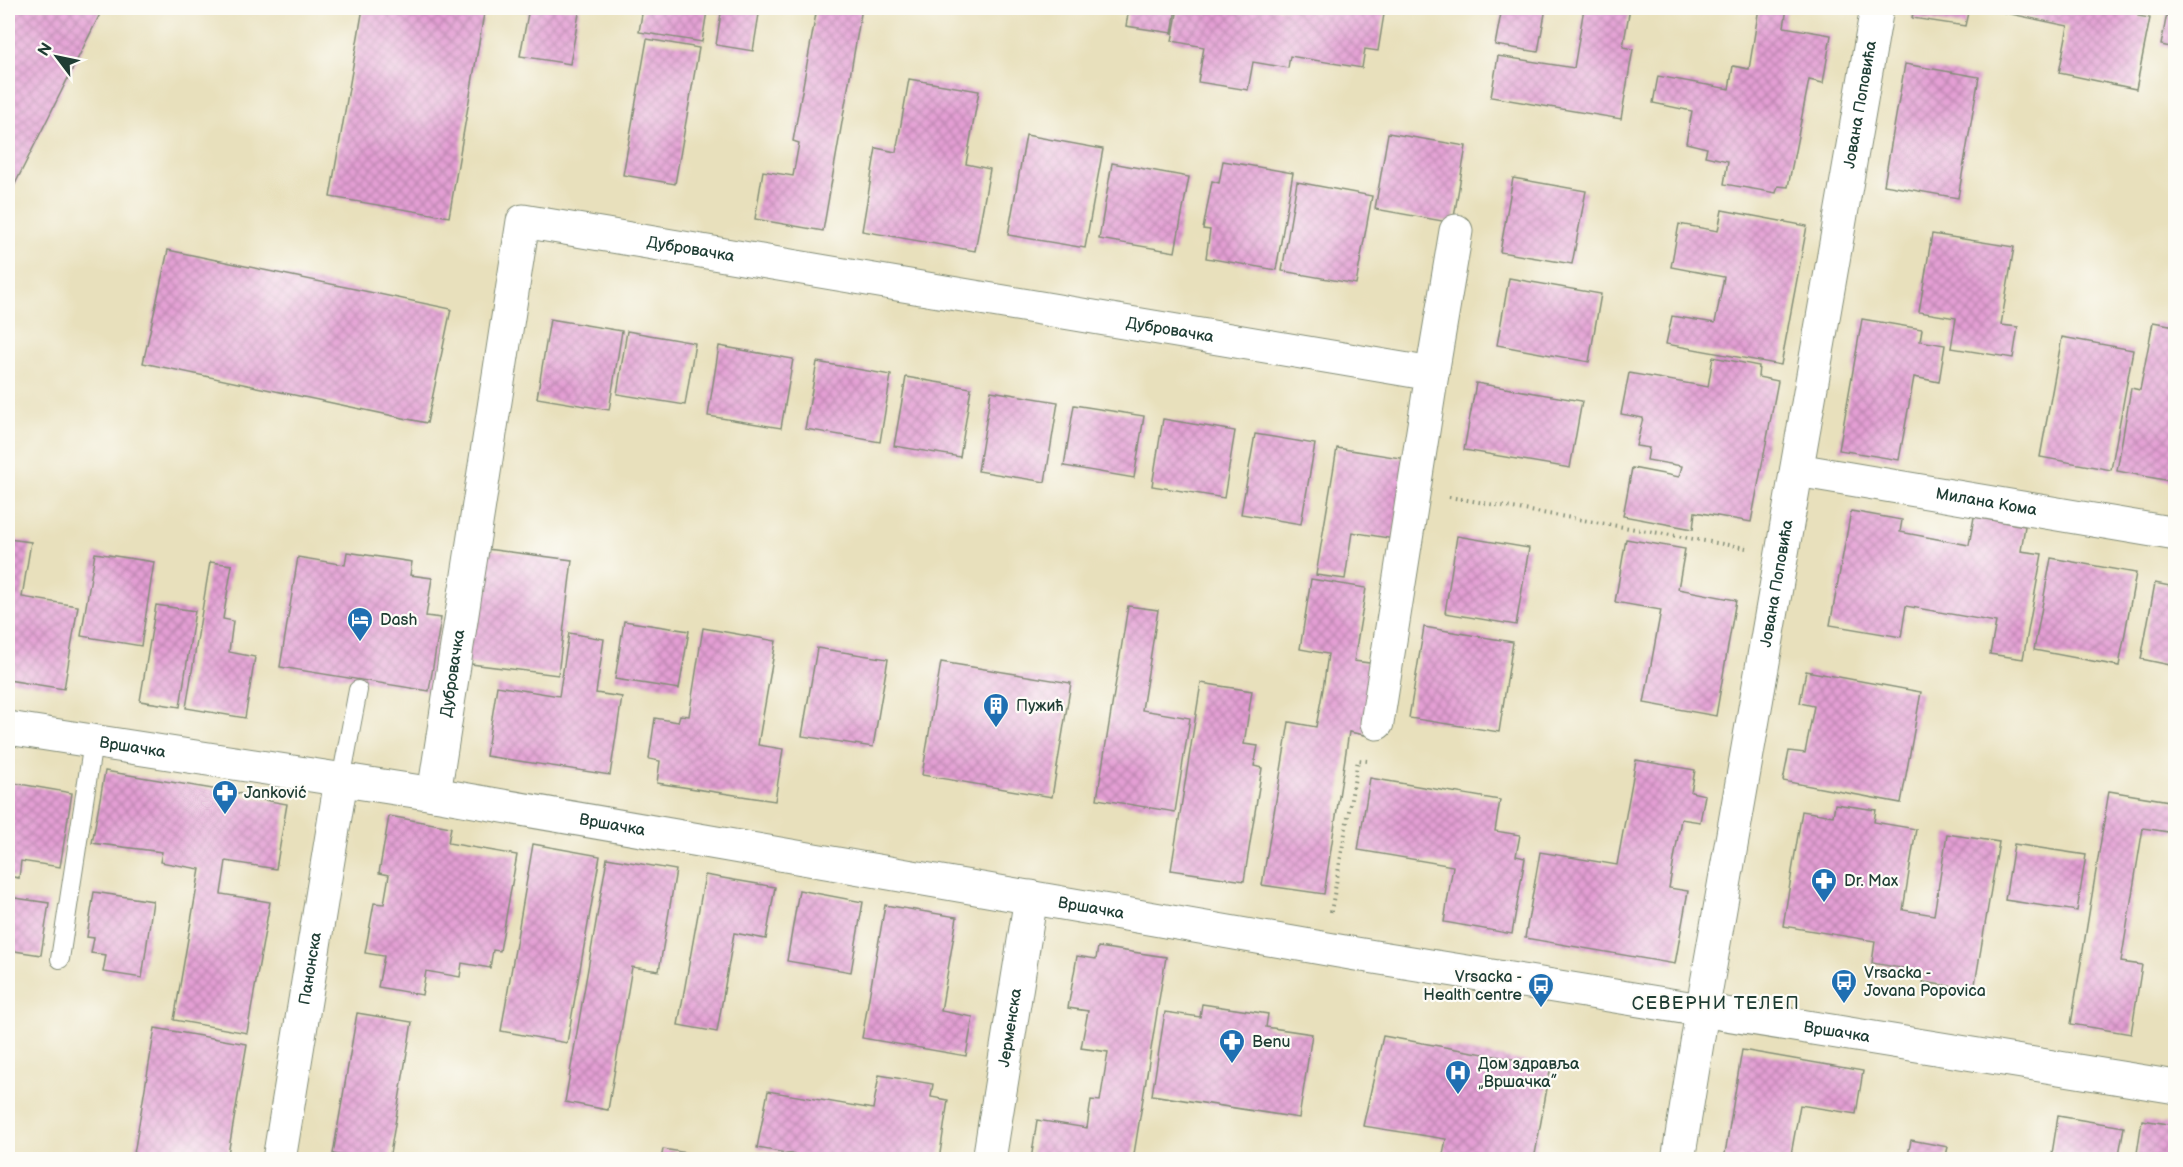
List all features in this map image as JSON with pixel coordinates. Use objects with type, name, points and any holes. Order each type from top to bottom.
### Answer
[{"type":"street","name":"Јована Поповића","points":[[1678,1160],[1877,8]]},
{"type":"street","name":"Дубровачка","points":[[434,794],[523,221],[1432,374]]},
{"type":"street","points":[[1377,723],[1456,231]]},
{"type":"street","name":"Милана Кома","points":[[1797,470],[2175,534]]},
{"type":"street","name":"Вршачка","points":[[8,728],[434,794],[1325,948],[2175,1087]]},
{"type":"street","name":"Панонска","points":[[279,1160],[341,780]]},
{"type":"street","name":"Јерменска","points":[[989,1160],[1031,897]]},
{"type":"lane","points":[[341,780],[358,690]]},
{"type":"lane","points":[[60,959],[93,742]]},
{"type":"path","points":[[1415,492],[1782,554]]},
{"type":"path","points":[[1325,948],[1358,760],[1371,762],[1377,723]]},
{"type":"building","points":[[8,8],[103,8],[11,192],[8,192]]},
{"type":"building","points":[[363,8],[485,8],[449,217],[330,197]]},
{"type":"building","points":[[529,8],[580,8],[570,64],[520,56]]},
{"type":"building","points":[[643,8],[760,8],[753,51],[716,45],[721,13],[707,11],[702,42],[639,32]]},
{"type":"building","points":[[817,8],[862,8],[823,231],[755,219],[763,171],[793,176],[799,143],[793,141]]},
{"type":"building","points":[[1129,8],[1176,8],[1172,33],[1126,26]]},
{"type":"building","points":[[1178,8],[1385,8],[1378,51],[1365,49],[1362,68],[1290,56],[1288,68],[1253,62],[1248,90],[1198,82],[1204,47],[1172,41]]},
{"type":"building","points":[[1502,8],[1546,8],[1538,52],[1495,45]]},
{"type":"building","points":[[1584,8],[1630,8],[1623,47],[1633,49],[1621,119],[1491,97],[1498,56],[1574,68]]},
{"type":"building","points":[[1759,8],[1787,8],[1784,27],[1831,35],[1823,83],[1809,80],[1788,187],[1778,186],[1776,193],[1724,184],[1728,161],[1705,156],[1707,148],[1686,143],[1692,111],[1653,103],[1658,76],[1729,89],[1733,66],[1749,69]]},
{"type":"building","points":[[1914,8],[1969,8],[1965,26],[1912,18]]},
{"type":"building","points":[[2001,8],[2139,8],[2138,16],[2150,18],[2136,89],[2059,73],[2068,26],[2001,12]]},
{"type":"building","points":[[2168,8],[2175,8],[2175,48],[2161,45]]},
{"type":"building","points":[[647,39],[699,48],[675,184],[623,175]]},
{"type":"building","points":[[1905,64],[1979,77],[1958,198],[1884,185]]},
{"type":"building","points":[[909,79],[979,91],[966,164],[990,169],[975,251],[862,231],[876,148],[896,152]]},
{"type":"building","points":[[1388,133],[1466,146],[1453,223],[1375,209]]},
{"type":"building","points":[[1026,135],[1103,149],[1085,248],[1008,235]]},
{"type":"building","points":[[1223,161],[1293,173],[1276,270],[1206,258],[1210,230],[1203,229],[1212,181],[1219,183]]},
{"type":"building","points":[[1112,163],[1189,177],[1175,252],[1099,239]]},
{"type":"building","points":[[1513,178],[1586,191],[1572,264],[1500,252]]},
{"type":"building","points":[[1297,182],[1372,196],[1356,284],[1282,271]]},
{"type":"building","points":[[1722,210],[1807,226],[1781,365],[1666,344],[1672,316],[1715,323],[1724,277],[1671,267],[1679,224],[1718,231]]},
{"type":"building","points":[[1932,234],[2014,247],[2001,325],[2018,327],[2013,358],[1951,348],[1956,318],[1919,312]]},
{"type":"building","points":[[168,250],[451,309],[427,423],[143,363]]},
{"type":"building","points":[[1509,278],[1601,294],[1589,362],[1497,345]]},
{"type":"building","points":[[550,319],[622,331],[609,410],[537,398]]},
{"type":"building","points":[[1862,319],[1922,329],[1920,341],[1945,345],[1939,382],[1914,377],[1899,460],[1839,450]]},
{"type":"building","points":[[2153,322],[2175,326],[2175,482],[2117,471],[2131,388],[2140,390]]},
{"type":"building","points":[[627,331],[695,343],[685,405],[617,394]]},
{"type":"building","points":[[2062,337],[2133,350],[2111,470],[2040,457]]},
{"type":"building","points":[[719,346],[793,359],[781,428],[708,416]]},
{"type":"building","points":[[1713,357],[1759,366],[1758,377],[1778,381],[1751,522],[1695,512],[1693,529],[1623,516],[1632,468],[1679,477],[1682,466],[1647,460],[1649,448],[1636,446],[1643,418],[1621,414],[1629,373],[1708,387]]},
{"type":"building","points":[[817,362],[891,375],[880,442],[805,429]]},
{"type":"building","points":[[906,377],[971,388],[960,457],[894,446]]},
{"type":"building","points":[[1476,383],[1582,401],[1570,468],[1464,450]]},
{"type":"building","points":[[991,391],[1058,402],[1045,482],[978,471]]},
{"type":"building","points":[[1074,405],[1144,416],[1134,478],[1064,466]]},
{"type":"building","points":[[1163,419],[1235,431],[1224,498],[1152,486]]},
{"type":"building","points":[[1255,434],[1315,444],[1301,524],[1241,514]]},
{"type":"building","points":[[1337,448],[1407,459],[1394,539],[1352,532],[1345,579],[1316,575]]},
{"type":"building","points":[[1851,511],[1902,520],[1900,532],[1969,545],[1974,517],[2025,526],[2021,551],[2042,554],[2023,659],[1990,654],[1996,622],[1906,606],[1901,637],[1830,625]]},
{"type":"building","points":[[1457,536],[1529,548],[1516,625],[1445,613]]},
{"type":"building","points":[[8,539],[31,542],[22,597],[78,606],[64,689],[8,680]]},
{"type":"building","points":[[1626,539],[1685,549],[1678,589],[1736,600],[1716,716],[1644,703],[1661,610],[1615,602]]},
{"type":"building","points":[[479,548],[572,560],[558,675],[463,663]]},
{"type":"building","name":"Dash","points":[[347,552],[412,562],[410,575],[432,578],[426,616],[441,618],[429,691],[280,667],[298,557],[345,565]]},
{"type":"building","points":[[95,553],[154,562],[141,646],[81,636]]},
{"type":"building","points":[[2051,558],[2136,573],[2119,666],[2034,650]]},
{"type":"building","points":[[210,562],[232,565],[223,619],[233,621],[229,652],[255,657],[245,718],[186,708]]},
{"type":"building","points":[[1311,579],[1366,588],[1354,661],[1377,664],[1365,735],[1349,732],[1324,894],[1262,885],[1289,722],[1316,727],[1323,689],[1328,654],[1300,649]]},
{"type":"building","points":[[2155,583],[2175,587],[2175,666],[2141,659]]},
{"type":"building","points":[[156,605],[195,611],[180,707],[140,701]]},
{"type":"building","points":[[1128,606],[1158,610],[1142,710],[1190,718],[1175,812],[1097,799]]},
{"type":"building","points":[[624,621],[689,631],[679,689],[615,679]]},
{"type":"building","points":[[1424,627],[1513,642],[1499,732],[1409,718]]},
{"type":"building","points":[[703,628],[776,641],[758,745],[783,749],[775,801],[657,783],[660,761],[649,759],[655,718],[678,722],[680,715],[689,716]]},
{"type":"building","points":[[569,633],[604,639],[596,693],[622,697],[610,775],[486,756],[497,686],[559,696]]},
{"type":"building","points":[[817,648],[888,659],[873,747],[802,736]]},
{"type":"building","name":"Пужић","points":[[941,662],[1071,683],[1052,797],[922,775]]},
{"type":"building","points":[[1806,671],[1921,692],[1901,803],[1783,781],[1789,751],[1805,753],[1814,706],[1800,703]]},
{"type":"building","points":[[1201,683],[1252,691],[1244,744],[1258,746],[1254,766],[1262,768],[1244,881],[1171,870]]},
{"type":"building","points":[[1636,760],[1695,770],[1691,792],[1705,795],[1700,822],[1681,819],[1669,888],[1688,891],[1675,964],[1525,938],[1540,852],[1617,865]]},
{"type":"building","points":[[105,771],[243,794],[242,796],[287,804],[276,869],[226,861],[221,894],[270,902],[247,1033],[174,1020],[200,869],[160,862],[162,852],[92,843]]},
{"type":"building","points":[[1370,778],[1500,800],[1495,831],[1520,835],[1516,856],[1525,858],[1512,934],[1444,922],[1453,866],[1358,850]]},
{"type":"building","points":[[8,782],[72,793],[60,867],[21,861],[19,878],[8,876]]},
{"type":"building","points":[[2109,791],[2175,802],[2175,833],[2143,828],[2121,962],[2142,965],[2131,1034],[2071,1024]]},
{"type":"building","points":[[1835,804],[1876,810],[1874,822],[1916,829],[1903,910],[1934,915],[1947,834],[1999,842],[1974,990],[1923,982],[1924,972],[1872,963],[1875,941],[1783,926],[1802,811],[1833,816]]},
{"type":"building","points":[[389,816],[451,827],[448,843],[517,855],[500,951],[493,950],[490,968],[462,963],[460,977],[426,971],[422,995],[378,987],[384,956],[365,953],[374,903],[384,904],[389,875],[379,873]]},
{"type":"building","points":[[533,844],[600,856],[567,1043],[501,1031]]},
{"type":"building","points":[[2014,844],[2086,855],[2077,911],[2005,900]]},
{"type":"building","points":[[607,858],[676,870],[659,971],[632,967],[608,1110],[565,1102]]},
{"type":"building","points":[[705,875],[775,887],[766,939],[734,933],[717,1032],[678,1025]]},
{"type":"building","points":[[799,890],[863,902],[851,972],[787,961]]},
{"type":"building","points":[[94,892],[153,901],[142,978],[103,972],[106,955],[91,953],[94,938],[87,937]]},
{"type":"building","points":[[8,897],[49,903],[41,955],[8,950]]},
{"type":"building","points":[[885,905],[957,917],[941,1011],[973,1017],[966,1056],[862,1038]]},
{"type":"building","points":[[1098,947],[1166,957],[1133,1160],[1031,1160],[1037,1120],[1087,1128],[1091,1100],[1100,1101],[1108,1052],[1081,1048],[1088,1011],[1068,1008],[1077,956],[1096,959]]},
{"type":"building","name":"Benu","points":[[1202,1004],[1268,1014],[1266,1027],[1312,1034],[1299,1118],[1152,1095],[1165,1012],[1200,1017]]},
{"type":"building","points":[[357,1013],[412,1022],[389,1160],[369,1160],[333,1154]]},
{"type":"building","points":[[155,1028],[247,1044],[227,1160],[133,1160]]},
{"type":"building","name":"Дом здравља „Вршачка”","points":[[1383,1036],[1551,1066],[1534,1160],[1442,1160],[1446,1139],[1363,1126]]},
{"type":"building","points":[[1742,1050],[1863,1071],[1856,1114],[1800,1105],[1790,1160],[1724,1160]]},
{"type":"building","points":[[879,1075],[933,1084],[931,1097],[948,1100],[939,1160],[826,1160],[757,1148],[768,1091],[873,1109]]},
{"type":"building","points":[[2058,1116],[2124,1127],[2118,1160],[2051,1160]]},
{"type":"building","points":[[2142,1120],[2175,1125],[2175,1160],[2136,1160]]},
{"type":"building","points":[[1911,1140],[1948,1147],[1945,1160],[1907,1160]]},
{"type":"building","points":[[663,1149],[694,1154],[693,1160],[661,1160]]},
{"type":"place","name":"Dash","points":[[360,643]]},
{"type":"place","name":"Пужић","points":[[996,729]]},
{"type":"place","name":"Janković","points":[[225,816]]},
{"type":"place","name":"Dr. Max","points":[[1824,904]]},
{"type":"place","name":"Vrsacka - Jovana Popovica","points":[[1844,1005]]},
{"type":"place","name":"Vrsacka - Health centre","points":[[1541,1009]]},
{"type":"place","name":"Benu","points":[[1232,1065]]},
{"type":"place","name":"Дом здравља „Вршачка”","points":[[1458,1096]]},
{"type":"district","name":"СЕВЕРНИ ТЕЛЕП","points":[[1716,1003]]}]
